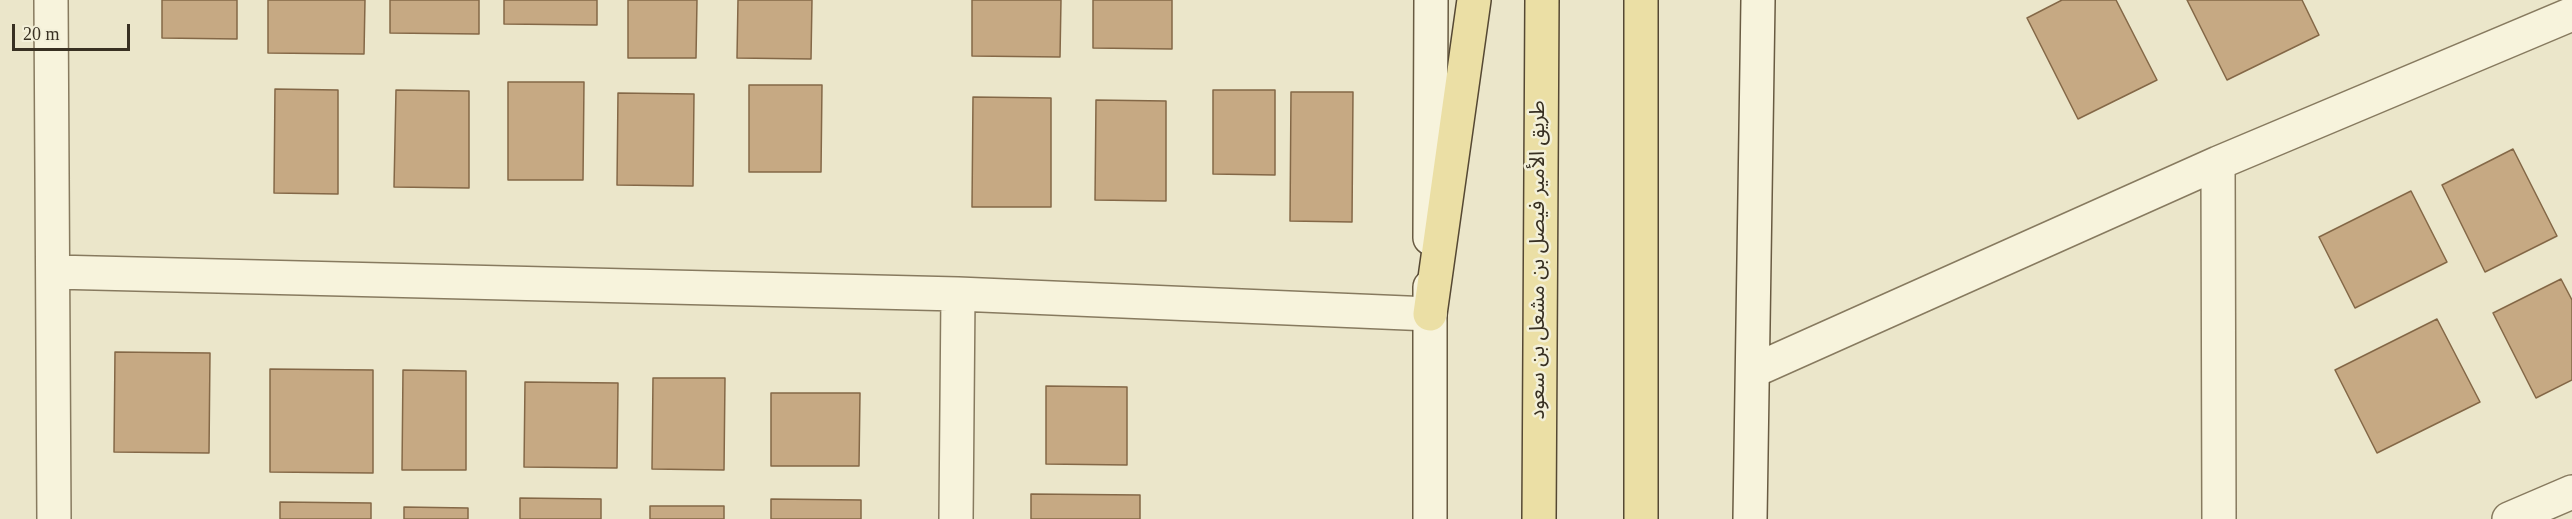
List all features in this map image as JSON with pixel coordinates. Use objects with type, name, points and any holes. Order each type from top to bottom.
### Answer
[{"type":"main road","points":[[1430,314],[1474,0]]},
{"type":"main road","name":"طريق الأمير فيصل بن مشعل بن سعود","points":[[1539,519],[1542,0]]},
{"type":"main road","points":[[1641,0],[1641,519]]},
{"type":"street","points":[[51,0],[54,519]]},
{"type":"street","points":[[1430,519],[1431,0]]},
{"type":"street","points":[[1750,519],[1758,0]]},
{"type":"street","points":[[1753,370],[2218,163],[2572,14]]},
{"type":"street","points":[[2218,163],[2219,519]]},
{"type":"street","points":[[54,272],[958,294],[1430,314]]},
{"type":"street","points":[[956,519],[958,294]]},
{"type":"street","points":[[2509,519],[2572,492]]},
{"type":"building","points":[[162,0],[237,0],[237,39],[162,38]]},
{"type":"building","points":[[268,0],[365,0],[364,54],[268,53]]},
{"type":"building","points":[[390,0],[479,0],[479,34],[390,33]]},
{"type":"building","points":[[504,0],[597,0],[597,25],[504,24]]},
{"type":"building","points":[[628,0],[697,0],[696,58],[628,58]]},
{"type":"building","points":[[738,0],[812,0],[811,59],[737,58]]},
{"type":"building","points":[[972,0],[1061,0],[1060,57],[972,56]]},
{"type":"building","points":[[1093,0],[1172,0],[1172,49],[1093,48]]},
{"type":"building","points":[[2062,0],[2116,0],[2157,80],[2078,119],[2027,18]]},
{"type":"building","points":[[2187,0],[2302,0],[2319,35],[2227,80]]},
{"type":"building","points":[[508,82],[584,82],[583,180],[508,180]]},
{"type":"building","points":[[749,85],[822,85],[821,172],[749,172]]},
{"type":"building","points":[[275,89],[338,90],[338,194],[274,193]]},
{"type":"building","points":[[396,90],[469,91],[469,188],[394,187]]},
{"type":"building","points":[[1213,90],[1275,90],[1275,175],[1213,174]]},
{"type":"building","points":[[1291,92],[1353,92],[1352,222],[1290,221]]},
{"type":"building","points":[[618,93],[694,94],[693,186],[617,185]]},
{"type":"building","points":[[973,97],[1051,98],[1051,207],[972,207]]},
{"type":"building","points":[[1096,100],[1166,101],[1166,201],[1095,200]]},
{"type":"building","points":[[2513,149],[2557,236],[2485,272],[2442,185]]},
{"type":"building","points":[[2411,191],[2447,262],[2355,308],[2319,237]]},
{"type":"building","points":[[2561,279],[2572,300],[2572,380],[2536,398],[2493,313]]},
{"type":"building","points":[[2437,319],[2480,402],[2377,453],[2335,370]]},
{"type":"building","points":[[115,352],[210,353],[209,453],[114,452]]},
{"type":"building","points":[[270,369],[373,370],[373,473],[270,472]]},
{"type":"building","points":[[403,370],[466,371],[466,470],[402,470]]},
{"type":"building","points":[[653,378],[725,378],[724,470],[652,469]]},
{"type":"building","points":[[525,382],[618,383],[617,468],[524,467]]},
{"type":"building","points":[[1046,386],[1127,387],[1127,465],[1046,464]]},
{"type":"building","points":[[771,393],[860,393],[859,466],[771,466]]},
{"type":"building","points":[[1031,494],[1140,495],[1140,519],[1031,519]]},
{"type":"building","points":[[520,498],[601,499],[601,519],[520,519]]},
{"type":"building","points":[[771,499],[861,500],[861,519],[771,519]]},
{"type":"building","points":[[280,502],[371,503],[371,519],[280,519]]},
{"type":"building","points":[[650,506],[724,506],[724,519],[650,519]]},
{"type":"building","points":[[404,507],[468,508],[468,519],[404,519]]}]
